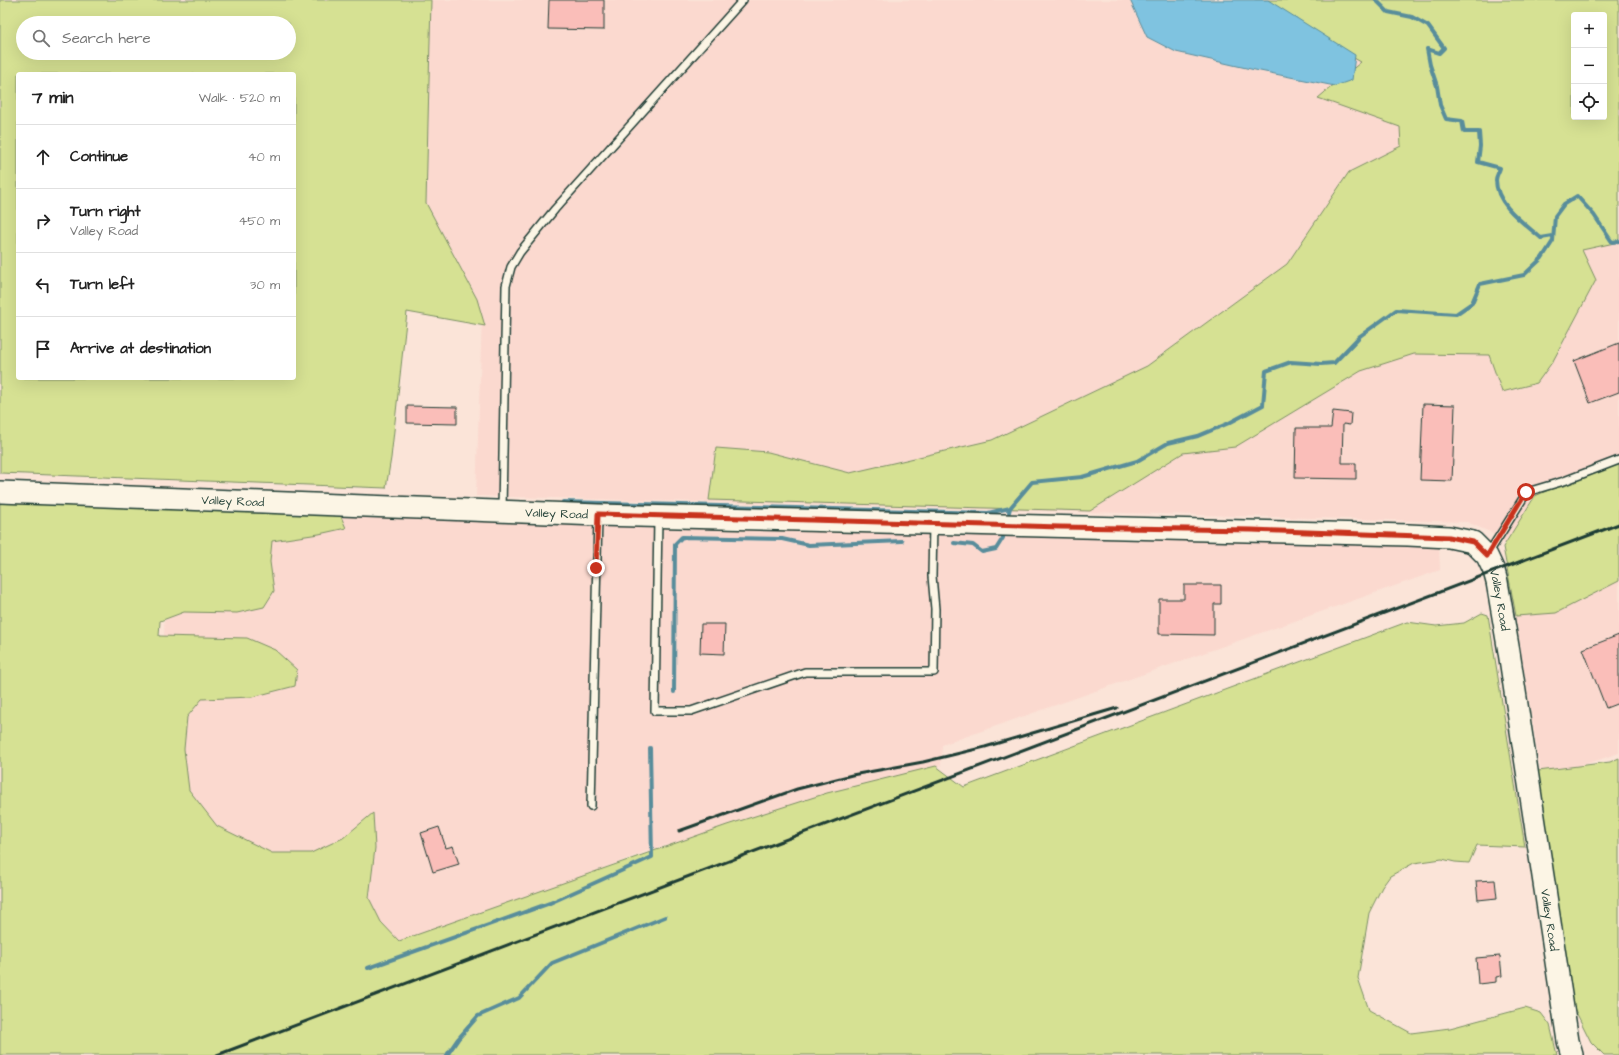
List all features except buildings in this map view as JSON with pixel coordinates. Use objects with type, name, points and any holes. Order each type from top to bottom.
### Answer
[{"type":"street","name":"Valley Road","points":[[0,492],[658,516],[933,524],[1244,530],[1449,537],[1473,542],[1487,556],[1497,582],[1568,1041],[1572,1055]]},
{"type":"lane","points":[[502,511],[506,286],[511,267],[520,252],[555,209],[743,0]]},
{"type":"lane","points":[[1487,556],[1526,492],[1564,481],[1619,460]]},
{"type":"lane","points":[[591,806],[598,514]]},
{"type":"lane","points":[[658,516],[655,711],[691,711],[805,672],[934,672],[935,609],[932,576],[933,524]]},
{"type":"shaded area","points":[[398,0],[1309,0],[1596,236],[1619,237],[1619,505],[1509,547],[1490,532],[1467,522],[476,496],[482,316],[397,312]]},
{"type":"shaded area","points":[[167,506],[639,527],[1404,544],[1439,548],[1440,570],[942,745],[941,765],[647,851],[155,1044]]},
{"type":"shaded area","points":[[1619,557],[1619,753],[1542,779],[1512,596]]},
{"type":"green space","points":[[0,0],[431,0],[426,203],[477,299],[485,326],[407,312],[391,458],[386,488],[0,473]]},
{"type":"green space","points":[[1255,0],[1619,0],[1619,242],[1582,250],[1596,280],[1553,361],[1537,383],[1502,392],[1489,355],[1414,354],[1361,371],[1235,447],[1183,453],[1090,511],[709,500],[716,448],[768,452],[850,473],[992,440],[1147,366],[1287,264],[1349,172],[1401,146],[1400,127],[1318,98],[1361,62],[1260,5]]},
{"type":"green space","points":[[1619,459],[1619,581],[1556,613],[1516,616],[1503,547],[1535,496]]},
{"type":"green space","points":[[0,500],[339,512],[346,528],[319,534],[272,541],[270,562],[274,591],[264,607],[237,613],[184,612],[160,621],[159,636],[247,638],[275,650],[297,670],[295,686],[252,697],[202,699],[187,717],[184,749],[189,790],[217,826],[272,853],[311,853],[343,838],[373,813],[375,848],[369,898],[381,922],[399,941],[727,825],[827,793],[936,766],[964,787],[1407,622],[1436,626],[1464,623],[1482,613],[1488,615],[1525,847],[1477,845],[1469,863],[1442,859],[1414,863],[1390,876],[1382,887],[1369,913],[1358,978],[1369,1010],[1411,1033],[1450,1028],[1525,1008],[1541,1013],[1550,1025],[1557,1055],[0,1055]]},
{"type":"green space","points":[[1619,758],[1619,1055],[1604,1055],[1591,1042],[1574,1008],[1538,771],[1610,762]]},
{"type":"water","points":[[1130,0],[1268,0],[1355,55],[1352,80],[1335,86],[1176,52],[1147,37]]},
{"type":"waterway","points":[[1376,0],[1388,12],[1412,17],[1428,26],[1444,48],[1439,53],[1427,49],[1430,65],[1437,86],[1440,105],[1446,119],[1462,121],[1464,132],[1479,132],[1480,146],[1478,162],[1500,168],[1496,178],[1497,189],[1501,198],[1512,213],[1541,238],[1553,236]]},
{"type":"waterway","points":[[1009,512],[1010,508],[1032,482],[1082,477],[1137,461],[1168,443],[1198,436],[1229,423],[1263,405],[1266,371],[1291,362],[1321,364],[1334,363],[1360,336],[1396,310],[1456,314],[1472,303],[1480,284],[1524,275],[1542,258],[1553,241],[1555,216],[1564,204],[1577,196],[1594,215],[1612,242],[1619,241]]},
{"type":"waterway","points":[[563,502],[988,513],[1010,508]]},
{"type":"waterway","points":[[954,543],[973,545],[982,552],[996,549],[1003,538],[1003,535],[1007,535]]},
{"type":"waterway","points":[[674,692],[675,544],[682,537],[782,539],[809,545],[902,541]]},
{"type":"waterway","points":[[368,968],[550,903],[652,857],[650,748]]},
{"type":"waterway","points":[[447,1055],[458,1039],[478,1016],[519,998],[552,963],[665,917]]},
{"type":"railway","points":[[217,1055],[1619,524]]},
{"type":"railway","points":[[679,831],[797,789],[852,775],[923,762],[985,747],[1117,708]]},
{"type":"route","points":[[596,568],[598,514],[1408,535],[1449,537],[1473,542],[1487,556],[1526,492]]}]
